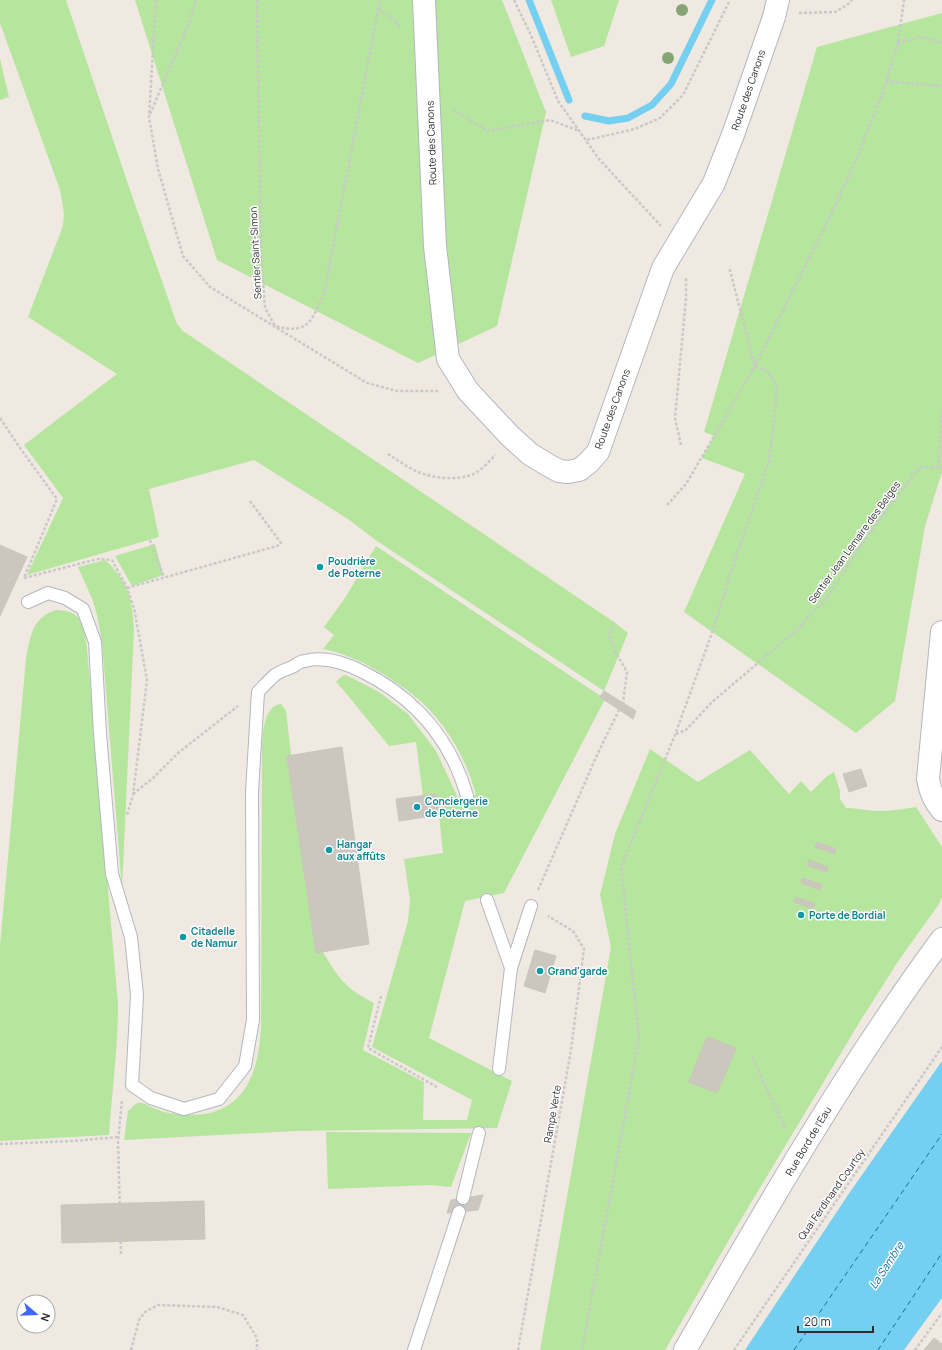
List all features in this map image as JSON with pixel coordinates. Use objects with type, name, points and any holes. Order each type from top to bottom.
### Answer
[{"type":"street","name":"Route des Canons","points":[[424,0],[435,246],[448,359],[468,391],[510,436],[530,454],[559,471],[568,472],[580,470],[598,452],[662,268],[714,183],[734,132],[774,17],[778,0]]},
{"type":"street","points":[[942,632],[928,779],[930,791],[942,810]]},
{"type":"street","name":"Rue Bord de l'Eau","points":[[685,1350],[755,1228],[828,1107],[887,1017],[942,939]]},
{"type":"lane","points":[[28,602],[48,593],[65,598],[83,609],[95,642],[100,734],[112,874],[131,937],[136,995],[132,1085],[151,1098],[184,1109],[219,1099],[245,1066],[253,1020],[252,792],[258,692],[276,674],[305,661],[330,660],[355,668],[397,692],[422,715],[439,736],[460,774],[467,796]]},
{"type":"lane","points":[[487,900],[511,968]]},
{"type":"lane","points":[[500,1070],[511,968],[531,906]]},
{"type":"lane","points":[[463,1198],[478,1133]]},
{"type":"lane","points":[[414,1350],[459,1212]]},
{"type":"path","points":[[156,0],[149,117],[158,169],[183,256],[210,287],[367,383],[397,391],[468,391]]},
{"type":"path","points":[[149,117],[190,21],[196,0]]},
{"type":"path","name":"Sentier Saint-Simon","points":[[258,0],[261,254],[265,308],[275,326]]},
{"type":"path","points":[[275,326],[288,330],[299,328],[312,320],[324,294],[380,0]]},
{"type":"path","points":[[514,0],[530,33],[558,101],[599,159],[654,220],[678,242],[686,268],[686,298],[675,418],[681,445]]},
{"type":"path","points":[[587,140],[635,129],[660,118],[683,95],[730,0]]},
{"type":"path","points":[[798,13],[835,12],[848,5],[852,0]]},
{"type":"path","points":[[667,505],[686,484],[755,366],[825,227],[857,158],[886,82],[898,43],[904,0]]},
{"type":"path","points":[[898,43],[922,37],[942,42]]},
{"type":"path","points":[[886,82],[942,86]]},
{"type":"path","points":[[429,96],[488,131],[550,120],[580,131]]},
{"type":"path","points":[[729,267],[755,366]]},
{"type":"path","points":[[582,1350],[640,1039],[621,867],[675,735],[712,633],[769,461],[774,431],[777,386],[768,372],[755,366]]},
{"type":"path","points":[[938,468],[942,412]]},
{"type":"path","points":[[0,418],[57,499],[24,578],[28,602]]},
{"type":"path","points":[[388,454],[418,472],[432,476],[449,478],[468,476],[486,466],[510,436]]},
{"type":"path","name":"Sentier Jean Lemaire des Belges","points":[[675,735],[686,730],[712,702],[791,635],[825,600],[875,525],[920,466],[942,468]]},
{"type":"path","points":[[127,588],[277,546],[281,543],[250,501]]},
{"type":"path","points":[[150,540],[164,577]]},
{"type":"path","points":[[24,578],[98,559],[112,560],[127,588],[134,608],[147,680],[133,795],[127,816]]},
{"type":"path","points":[[614,622],[609,634],[615,651],[627,672],[623,703]]},
{"type":"path","points":[[133,795],[153,778],[178,753],[234,708],[258,692]]},
{"type":"path","points":[[531,906],[594,762],[619,710]]},
{"type":"path","name":"Rampe Verte","points":[[518,1350],[572,1050],[584,949],[573,931],[531,906]]},
{"type":"path","points":[[381,996],[368,1048],[437,1087]]},
{"type":"path","name":"Quai Ferdinand Courtoy","points":[[734,1350],[942,1047]]},
{"type":"path","points":[[752,1057],[792,1144],[801,1152]]},
{"type":"path","points":[[121,1254],[118,1139],[121,1101],[132,1085]]},
{"type":"path","points":[[0,1144],[118,1139]]},
{"type":"path","points":[[131,1350],[139,1320],[145,1312],[158,1305],[217,1307],[243,1315],[257,1338],[257,1350]]},
{"type":"path","points":[[915,1350],[942,1313]]},
{"type":"green space","points":[[0,0],[66,0],[177,324],[183,331],[614,622],[628,633],[604,691],[377,541],[348,519],[254,460],[149,489],[159,537],[27,575],[63,498],[24,445],[117,374],[28,317],[63,226],[64,213],[60,190],[0,23]]},
{"type":"green space","points":[[135,0],[502,0],[546,112],[497,326],[418,363],[217,260]]},
{"type":"green space","points":[[551,0],[619,0],[604,46],[571,57]]},
{"type":"green space","points":[[942,13],[942,472],[925,526],[895,701],[856,733],[684,612],[745,474],[702,458],[714,436],[704,432],[817,47]]},
{"type":"green space","points":[[0,59],[9,97],[0,100]]},
{"type":"green space","points":[[155,544],[163,575],[132,586],[115,556]]},
{"type":"green space","points":[[376,546],[605,699],[504,893],[465,901],[429,1038],[512,1081],[497,1128],[295,1131],[124,1140],[128,1111],[137,1103],[143,1103],[159,1110],[175,1114],[192,1115],[207,1113],[232,1103],[241,1094],[254,1069],[259,1050],[261,1028],[262,739],[269,712],[274,706],[281,704],[286,711],[291,754],[323,952],[338,976],[350,988],[374,1003],[363,1050],[424,1082],[423,1120],[467,1120],[472,1100],[372,1047],[408,921],[410,900],[404,859],[443,853],[436,794],[423,796],[416,742],[389,746],[336,682],[342,676],[346,675],[379,692],[408,714],[436,751],[458,798],[476,795],[472,781],[460,753],[435,715],[406,689],[383,674],[362,662],[323,649],[334,635],[324,627],[345,598]]},
{"type":"green space","points":[[105,560],[119,576],[128,591],[132,609],[134,630],[122,889],[102,642],[93,601],[78,567]]},
{"type":"green space","points":[[56,610],[72,613],[81,621],[85,633],[87,649],[118,1004],[116,1053],[109,1135],[0,1141],[0,946],[26,659],[31,636],[37,623],[48,613]]},
{"type":"green space","points":[[650,749],[698,782],[750,750],[789,794],[801,781],[811,792],[827,776],[834,772],[840,791],[840,799],[846,808],[878,811],[916,807],[942,847],[942,897],[939,904],[899,960],[859,1023],[737,1226],[665,1350],[540,1350],[611,947],[600,895],[615,834]]},
{"type":"green space","points":[[326,1132],[471,1133],[451,1187],[430,1185],[328,1189]]},
{"type":"water","name":"La Sambre","points":[[942,1061],[942,1298],[904,1350],[745,1350],[850,1192]]},
{"type":"building","points":[[0,545],[27,557],[0,616]]},
{"type":"building","points":[[604,691],[636,711],[633,719],[600,697]]},
{"type":"building","name":"Hangar aux affûts","points":[[342,747],[369,944],[316,953],[287,756]]},
{"type":"building","points":[[861,769],[867,786],[849,792],[843,774]]},
{"type":"building","name":"Conciergerie de Poterne","points":[[436,794],[439,815],[399,821],[396,799]]},
{"type":"building","points":[[817,842],[836,849],[834,854],[815,847]]},
{"type":"building","points":[[809,860],[828,867],[827,872],[807,865]]},
{"type":"building","points":[[803,878],[822,885],[820,890],[801,883]]},
{"type":"building","points":[[796,897],[815,904],[813,909],[794,902]]},
{"type":"building","name":"Grand'garde","points":[[535,950],[556,956],[545,993],[524,986]]},
{"type":"building","points":[[707,1037],[736,1048],[717,1093],[689,1082]]},
{"type":"building","points":[[483,1195],[478,1210],[447,1213],[451,1200]]},
{"type":"building","points":[[204,1201],[205,1239],[62,1243],[61,1205]]},
{"type":"building","points":[[934,1338],[942,1344],[942,1350],[924,1350]]},
{"type":"waterway","points":[[529,0],[569,100]]},
{"type":"waterway","points":[[585,116],[609,121],[628,118],[652,105],[671,84],[712,0]]},
{"type":"ferry route","points":[[794,1350],[942,1134]]},
{"type":"ferry route","points":[[878,1350],[942,1253]]},
{"type":"place","name":"Poudrière de Poterne","points":[[320,567]]},
{"type":"place","name":"Conciergerie de Poterne","points":[[417,807]]},
{"type":"place","name":"Hangar aux affûts","points":[[329,850]]},
{"type":"place","name":"Porte de Bordial","points":[[801,915]]},
{"type":"place","name":"Citadelle de Namur","points":[[183,937]]},
{"type":"place","name":"Grand'garde","points":[[540,971]]}]
